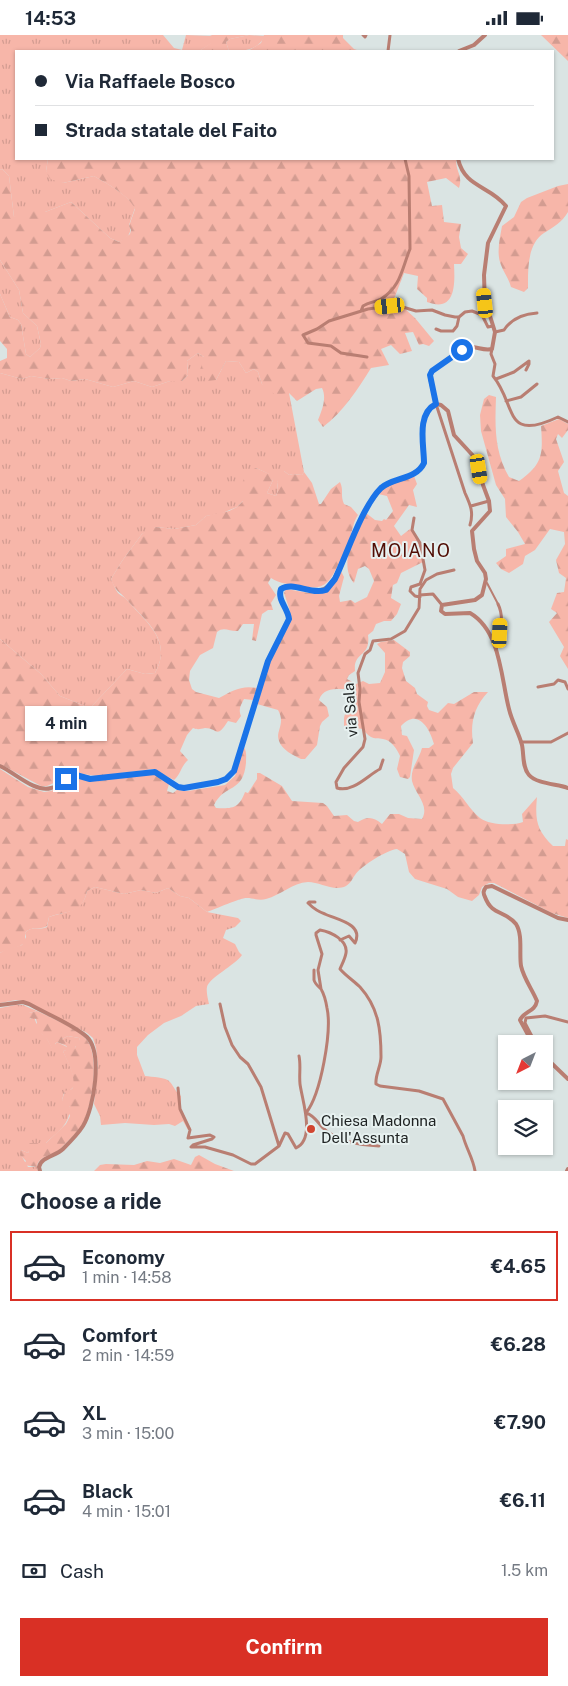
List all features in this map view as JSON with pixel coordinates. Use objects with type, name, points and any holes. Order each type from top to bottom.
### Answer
[{"type":"street","points":[[388,50],[390,35]]},
{"type":"street","points":[[462,50],[474,45],[485,35]]},
{"type":"street","points":[[362,311],[361,308],[364,305],[379,300],[395,288],[401,275],[405,257],[410,249],[409,176],[405,160]]},
{"type":"street","points":[[458,160],[467,178],[494,195],[506,206],[490,239],[484,275],[485,307],[495,332],[491,354],[495,364],[492,376],[496,379],[515,419],[524,425],[538,425],[558,417],[568,422]]},
{"type":"street","points":[[367,357],[341,353],[331,346],[308,343],[304,335],[329,321],[374,308],[400,306],[414,311],[433,310],[445,315],[459,317]]},
{"type":"street","points":[[436,329],[452,331],[457,326],[459,317],[465,312],[472,311],[482,315],[488,327],[493,326]]},
{"type":"street","points":[[495,332],[504,330],[511,321],[528,314],[537,313]]},
{"type":"street","points":[[470,525],[471,506],[436,404],[430,378],[432,371],[462,350],[469,347],[492,349]]},
{"type":"street","points":[[496,379],[514,372],[529,361],[526,370]]},
{"type":"street","points":[[506,401],[521,397],[537,384]]},
{"type":"street","points":[[436,404],[441,405],[448,411],[454,435],[477,460],[482,485],[489,501],[490,511],[472,531],[477,561],[485,573],[486,579],[482,595],[475,600],[442,605]]},
{"type":"street","points":[[0,766],[35,787],[42,789],[50,788],[76,775],[90,779],[155,772],[178,787],[184,788],[218,782],[230,776],[234,771],[268,661],[289,619],[289,615],[281,600],[281,589],[289,586],[310,591],[321,591],[331,584],[373,499],[386,485],[422,468],[424,463],[424,418],[429,409],[436,404]]},
{"type":"street","points":[[471,506],[489,501]]},
{"type":"street","points":[[414,518],[412,529],[420,543],[425,570],[420,584],[411,587],[410,591],[415,596],[433,594],[442,605]]},
{"type":"street","points":[[420,596],[420,589],[426,580],[437,574],[454,570]]},
{"type":"street","points":[[487,583],[501,610],[500,633],[496,650]]},
{"type":"street","name":"via Sala","points":[[383,760],[380,769],[366,778],[348,788],[337,788],[336,782],[344,768],[363,747],[365,739],[358,702],[360,689],[358,673],[365,654],[370,650],[373,641],[391,639],[405,631],[416,614],[420,596]]},
{"type":"street","points":[[442,605],[440,611],[446,614],[466,612],[474,615],[485,626],[496,650],[509,711],[521,742],[525,766],[529,776],[568,788]]},
{"type":"street","points":[[538,687],[554,684],[558,680],[564,682],[568,689]]},
{"type":"street","points":[[521,742],[551,742],[568,733]]},
{"type":"street","points":[[529,1035],[520,1020],[523,1015],[534,1009],[537,1001],[524,977],[520,958],[518,927],[507,915],[490,908],[483,893],[484,890],[490,886],[558,918],[568,920]]},
{"type":"street","points":[[315,902],[309,901],[308,903],[326,915],[344,920],[356,929],[357,933],[354,943],[349,936],[340,940]]},
{"type":"street","points":[[306,1113],[318,1088],[327,1043],[329,1018],[318,970],[321,960],[321,947],[316,933],[320,930],[326,931],[340,940],[346,950],[346,955],[340,969],[368,996],[376,1011],[380,1023],[382,1059],[376,1084],[419,1091],[443,1099],[463,1136],[473,1159],[475,1171]]},
{"type":"street","points":[[314,970],[314,980],[321,989]]},
{"type":"street","points":[[0,1005],[23,1002],[29,1004],[78,1030],[86,1036],[93,1048],[96,1072],[86,1121],[81,1130],[62,1150],[41,1161],[40,1171]]},
{"type":"street","points":[[220,1004],[224,1027],[232,1045],[246,1062],[261,1087],[279,1146]]},
{"type":"street","points":[[531,1035],[525,1023],[526,1018],[545,1016],[568,1022]]},
{"type":"street","points":[[178,1088],[180,1109],[190,1130],[188,1138],[210,1135],[214,1137],[193,1145],[192,1148],[205,1147],[233,1155],[252,1164],[258,1162],[279,1146],[285,1133],[288,1134],[294,1147],[299,1147],[306,1131],[306,1113],[300,1086],[299,1056]]},
{"type":"street","points":[[553,1065],[568,1079]]},
{"type":"street","points":[[306,1113],[311,1114],[323,1128],[335,1136],[359,1145],[379,1146]]},
{"type":"green space","points":[[0,35],[163,35],[174,48],[182,50],[15,50],[15,160],[48,160],[46,171],[63,183],[94,176],[123,194],[135,208],[129,225],[130,231],[119,242],[110,238],[71,202],[45,212],[14,217],[9,176],[2,169],[0,170]]},
{"type":"green space","points":[[186,35],[212,36],[212,43],[201,50],[182,50]]},
{"type":"green space","points":[[210,35],[249,35],[230,39],[226,42],[229,50],[200,50],[211,43],[212,36]]},
{"type":"green space","points":[[249,35],[265,36],[258,45],[245,50],[229,50],[226,42],[230,39]]},
{"type":"green space","points":[[264,35],[343,35],[343,38],[357,50],[250,50],[261,43]]},
{"type":"green space","points":[[541,35],[568,35],[568,61]]},
{"type":"green space","points":[[48,160],[456,160],[460,177],[459,188],[446,178],[427,182],[432,206],[442,205],[444,222],[461,224],[459,237],[461,248],[468,254],[461,264],[454,264],[454,288],[449,300],[444,304],[427,302],[427,298],[417,289],[418,276],[404,273],[394,299],[415,318],[434,341],[429,346],[419,345],[413,332],[405,333],[412,351],[400,354],[391,345],[381,349],[389,365],[371,368],[344,407],[323,427],[318,420],[324,400],[322,388],[316,389],[297,401],[289,393],[275,395],[262,384],[258,372],[254,369],[246,373],[239,362],[226,361],[216,380],[207,381],[200,370],[204,357],[198,353],[187,361],[188,375],[182,381],[170,381],[152,387],[134,381],[113,387],[85,379],[71,381],[62,378],[49,379],[31,376],[22,379],[0,373],[0,361],[7,358],[7,349],[0,341],[0,294],[10,317],[18,320],[21,324],[26,354],[30,357],[40,348],[41,344],[37,326],[23,313],[19,290],[0,260],[0,170],[2,169],[9,176],[14,217],[32,204],[45,212],[71,202],[110,238],[119,242],[130,234],[129,226],[135,209],[128,199],[94,176],[63,183],[50,179],[46,171]]},
{"type":"green space","points":[[568,184],[568,212],[558,224],[538,238],[531,250],[528,288],[524,292],[511,287],[499,256],[502,226],[514,217],[521,202],[527,198]]},
{"type":"green space","points":[[0,260],[19,290],[23,313],[37,326],[41,344],[40,348],[30,357],[26,354],[21,324],[18,320],[10,317],[0,294]]},
{"type":"green space","points":[[198,353],[204,357],[216,380],[226,361],[239,362],[246,373],[254,369],[258,372],[262,384],[289,393],[304,472],[302,475],[289,475],[284,471],[277,482],[278,490],[276,496],[267,493],[273,480],[269,474],[256,468],[243,501],[237,507],[220,514],[206,516],[196,525],[174,529],[156,527],[142,534],[111,579],[118,593],[126,599],[155,633],[161,651],[160,662],[155,673],[145,674],[127,669],[90,708],[60,696],[41,674],[0,639],[0,373],[22,379],[31,376],[49,379],[62,378],[71,381],[85,379],[113,387],[134,381],[152,387],[170,381],[182,381],[188,375],[187,361]]},
{"type":"green space","points":[[489,395],[496,397],[496,438],[500,458],[509,477],[519,481],[533,469],[540,458],[542,444],[541,426],[559,419],[568,424],[568,430],[562,438],[558,434],[556,439],[564,462],[558,471],[564,493],[568,496],[568,669],[560,656],[564,647],[549,622],[557,613],[551,609],[557,593],[564,592],[566,578],[559,573],[556,560],[565,544],[564,532],[550,529],[535,550],[525,556],[523,564],[509,573],[501,569],[496,563],[506,556],[506,549],[525,544],[506,517],[505,499],[496,485],[481,431],[480,415],[484,399]]},
{"type":"green space","points":[[256,468],[272,475],[273,480],[267,493],[276,496],[278,490],[277,482],[281,471],[289,475],[302,475],[304,472],[312,483],[319,504],[321,504],[331,489],[340,482],[344,504],[351,507],[358,515],[335,572],[324,585],[308,587],[281,583],[271,578],[268,583],[276,595],[271,603],[273,610],[268,610],[262,614],[256,641],[252,640],[254,624],[243,624],[238,631],[220,630],[217,632],[213,648],[200,655],[190,671],[189,680],[192,689],[196,692],[219,698],[241,688],[257,688],[253,700],[244,699],[240,709],[241,716],[236,723],[228,721],[219,732],[209,728],[193,728],[187,735],[180,751],[188,760],[174,780],[153,769],[97,776],[76,773],[47,786],[41,786],[0,764],[0,639],[41,674],[60,696],[90,708],[127,669],[145,674],[155,673],[160,662],[161,651],[155,633],[142,616],[116,589],[111,579],[142,534],[149,529],[156,527],[174,529],[196,525],[206,516],[229,511],[237,507],[243,501],[241,492],[245,477],[251,470]]},
{"type":"green space","points":[[414,476],[417,484],[413,490],[417,507],[409,505],[394,526],[401,536],[410,529],[418,538],[423,562],[401,573],[397,583],[393,585],[391,598],[401,604],[397,614],[391,621],[376,624],[373,631],[368,635],[367,648],[357,660],[355,671],[347,679],[356,684],[363,681],[369,684],[380,683],[385,672],[385,653],[377,644],[394,640],[410,652],[410,656],[403,662],[402,668],[406,681],[415,688],[417,694],[428,702],[429,710],[438,713],[448,703],[454,704],[474,692],[488,692],[476,709],[472,729],[473,743],[453,768],[451,774],[453,788],[480,818],[501,824],[523,822],[522,814],[537,797],[536,812],[538,824],[543,835],[553,846],[565,846],[566,839],[568,840],[568,918],[552,913],[494,883],[489,883],[482,887],[479,895],[472,901],[458,897],[447,889],[415,879],[409,872],[405,854],[397,849],[387,852],[368,863],[358,871],[349,884],[341,888],[313,882],[302,883],[266,899],[243,898],[207,912],[189,898],[180,896],[168,888],[156,893],[141,890],[124,894],[95,887],[87,891],[85,899],[78,908],[49,917],[47,926],[30,929],[25,933],[25,942],[23,944],[0,953],[0,769],[28,787],[44,792],[51,791],[77,778],[97,781],[155,774],[169,784],[167,791],[173,793],[177,790],[188,791],[225,785],[235,776],[244,747],[246,763],[241,780],[218,798],[214,805],[216,808],[231,808],[238,804],[245,792],[248,793],[257,779],[257,773],[260,773],[282,786],[292,801],[323,803],[334,816],[347,815],[358,822],[370,818],[382,824],[390,814],[422,819],[424,814],[423,804],[412,781],[412,772],[422,748],[429,748],[434,744],[430,732],[418,719],[407,721],[401,726],[402,735],[407,736],[414,750],[410,777],[408,779],[400,777],[397,769],[400,756],[391,743],[386,740],[372,738],[363,729],[350,730],[344,727],[344,718],[350,694],[345,689],[329,690],[321,696],[319,700],[327,707],[329,716],[320,726],[317,745],[305,759],[291,754],[280,744],[278,734],[281,719],[278,710],[257,704],[271,657],[290,621],[290,611],[284,593],[286,589],[319,593],[325,591],[336,581],[341,571],[344,577],[339,596],[340,602],[351,600],[355,603],[367,597],[374,581],[369,569],[365,566],[358,569],[354,583],[349,575],[347,566],[350,548],[366,513],[375,520],[382,521],[386,520],[393,511],[387,496],[378,494],[392,483]]},
{"type":"green space","points":[[95,887],[124,894],[141,890],[156,893],[168,888],[180,896],[189,898],[207,912],[238,918],[241,921],[235,927],[226,930],[223,938],[235,944],[242,955],[209,983],[207,991],[209,1004],[196,1006],[181,1016],[164,1023],[148,1035],[137,1047],[137,1055],[145,1076],[168,1080],[181,1096],[181,1109],[191,1129],[188,1130],[183,1121],[175,1126],[169,1124],[125,1123],[101,1125],[100,1116],[94,1104],[98,1065],[93,1038],[26,1001],[16,1000],[0,1003],[0,953],[22,945],[26,937],[25,933],[28,931],[47,927],[49,917],[78,907],[85,898],[87,891]]},
{"type":"green space","points":[[23,1005],[37,1011],[29,1013],[30,1019],[34,1017],[39,1031],[46,1037],[52,1048],[57,1042],[67,1047],[62,1039],[68,1036],[79,1038],[80,1040],[74,1049],[63,1051],[75,1082],[72,1089],[64,1093],[62,1100],[70,1107],[68,1119],[46,1143],[29,1143],[30,1149],[28,1153],[21,1150],[21,1155],[28,1167],[37,1167],[38,1171],[0,1171],[0,1008]]},
{"type":"green space","points":[[37,1011],[70,1027],[87,1040],[91,1048],[94,1069],[92,1094],[83,1123],[60,1149],[43,1158],[37,1167],[23,1165],[26,1161],[20,1155],[21,1150],[28,1153],[29,1143],[46,1143],[66,1124],[70,1116],[68,1111],[70,1107],[64,1104],[62,1100],[65,1091],[72,1089],[74,1080],[63,1051],[76,1047],[74,1041],[80,1040],[79,1038],[68,1036],[62,1039],[71,1045],[69,1047],[57,1042],[55,1044],[56,1048],[52,1049],[45,1037],[33,1030],[32,1028],[37,1023],[36,1019],[27,1018],[29,1013]]},
{"type":"green space","points":[[199,1155],[215,1164],[234,1171],[94,1171],[100,1165],[106,1164],[134,1165],[147,1161],[160,1163],[174,1159],[191,1165],[195,1157]]},
{"type":"place","name":"Chiesa Madonna Dell'Assunta","points":[[311,1129]]},
{"type":"district","name":"MOIANO","points":[[411,550]]},
{"type":"route","points":[[66,779],[76,775],[90,779],[155,772],[178,787],[184,788],[218,782],[230,776],[234,771],[268,661],[288,624],[289,615],[281,600],[281,589],[284,586],[289,586],[310,591],[326,590],[335,579],[367,507],[380,489],[422,468],[424,463],[424,418],[429,409],[436,404],[430,375],[432,371],[462,350]]}]
